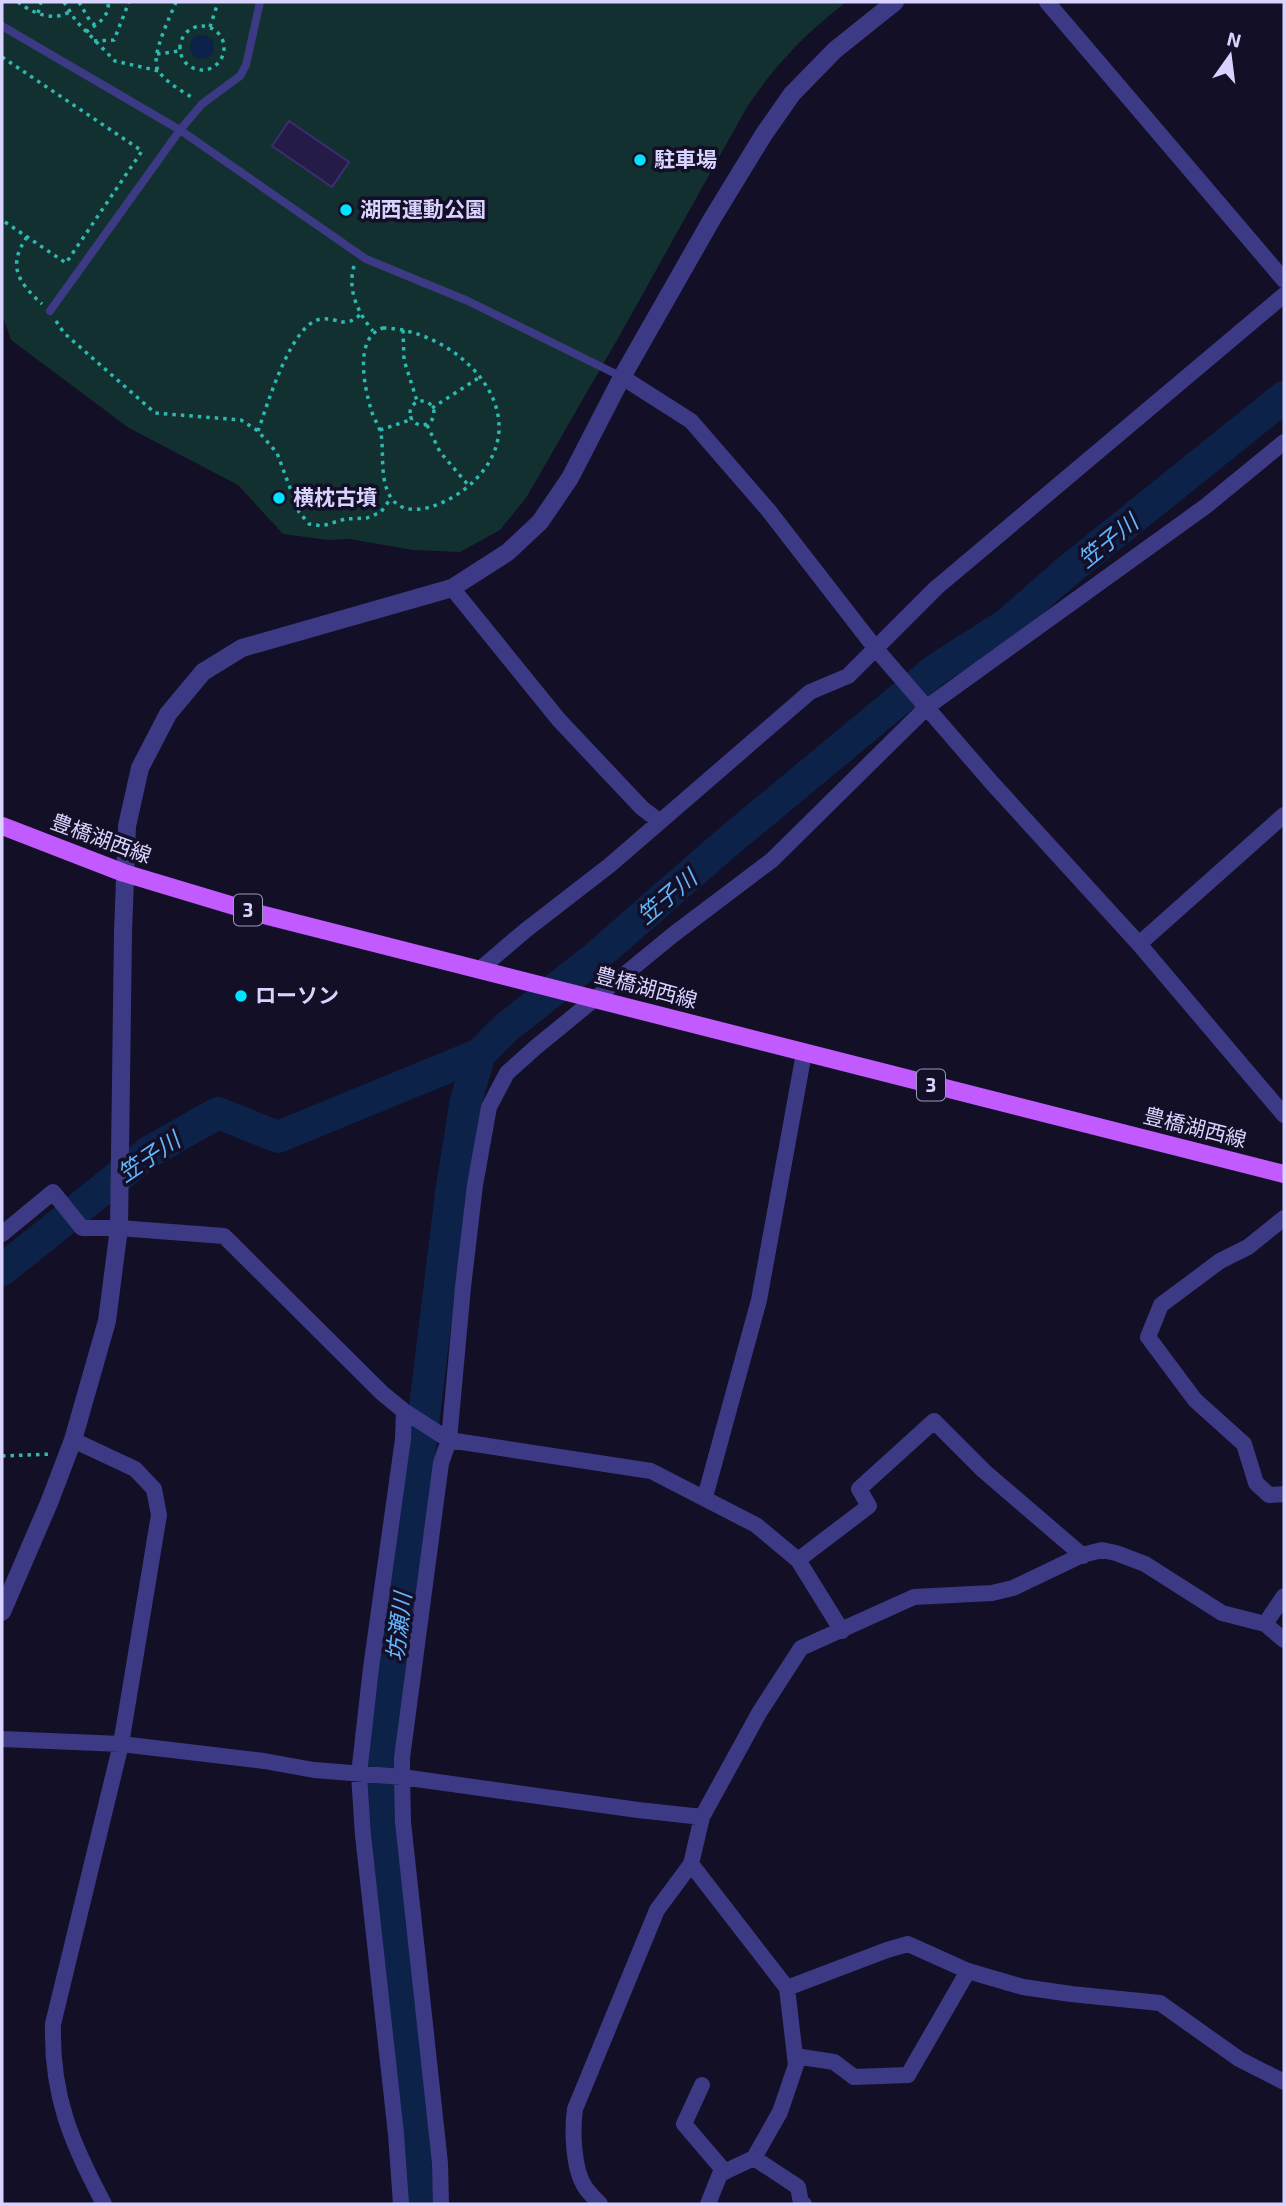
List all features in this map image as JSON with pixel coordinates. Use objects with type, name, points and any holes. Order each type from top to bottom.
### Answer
[{"type":"main road","name":"豊橋湖西線","points":[[2,826],[124,873],[264,915],[1284,1174]]},
{"type":"street","points":[[2,1612],[49,1503],[70,1446],[107,1321],[119,1228],[127,826],[140,768],[168,714],[203,672],[242,648],[452,588],[508,552],[540,522],[570,478],[622,377],[764,134],[792,94],[835,50],[895,2]]},
{"type":"street","points":[[1047,2],[1284,279]]},
{"type":"street","points":[[479,970],[610,865],[810,692],[848,676],[880,653],[936,588],[1284,295]]},
{"type":"street","points":[[622,377],[691,421],[769,511],[880,653],[992,783],[1139,944],[1284,1115]]},
{"type":"street","points":[[441,2204],[440,2163],[398,1777],[475,1185],[489,1107],[507,1073],[536,1046],[674,934],[772,860],[927,707],[1206,506],[1284,442]]},
{"type":"street","points":[[452,588],[559,720],[642,808],[659,821]]},
{"type":"street","points":[[1139,944],[1284,815]]},
{"type":"street","points":[[705,1497],[759,1300],[804,1054]]},
{"type":"street","points":[[2,1234],[52,1192],[82,1228],[224,1236],[382,1393],[444,1437],[651,1471],[705,1497],[756,1524],[798,1560],[842,1631]]},
{"type":"street","points":[[1284,1218],[1248,1247],[1220,1261],[1161,1305],[1148,1337],[1195,1400],[1244,1444],[1256,1483],[1269,1496],[1284,1494]]},
{"type":"street","points":[[401,2204],[396,2134],[363,1835],[362,1774],[371,1668],[408,1413]]},
{"type":"street","points":[[798,1560],[869,1506],[859,1489],[934,1421],[984,1471],[1083,1556]]},
{"type":"street","points":[[70,1446],[135,1469],[154,1489],[159,1515],[121,1744],[53,2024],[55,2082],[78,2154],[103,2204]]},
{"type":"street","points":[[600,2204],[583,2185],[572,2127],[575,2109],[657,1910],[691,1864],[702,1817],[759,1713],[801,1648],[914,1597],[992,1593],[1013,1588],[1102,1550],[1145,1564],[1222,1613],[1265,1624],[1284,1640]]},
{"type":"street","points":[[1265,1624],[1284,1596]]},
{"type":"street","points":[[2,1739],[121,1744],[702,1817]]},
{"type":"street","points":[[691,1864],[788,1988],[796,2065],[780,2112],[754,2158],[720,2174],[708,2204]]},
{"type":"street","points":[[788,1988],[908,1944],[968,1970],[1023,1987],[1160,2003],[1239,2059],[1284,2082]]},
{"type":"street","points":[[795,2056],[834,2062],[854,2077],[908,2075],[968,1970]]},
{"type":"street","points":[[702,2085],[684,2124],[725,2172]]},
{"type":"street","points":[[754,2158],[798,2187],[801,2203],[804,2204]]},
{"type":"lane","points":[[50,311],[180,130],[202,104],[240,76],[246,65],[260,2]]},
{"type":"lane","points":[[2,26],[180,130],[360,255],[468,301],[622,377]]},
{"type":"path","points":[[18,2],[38,13],[52,16],[66,15],[69,12]]},
{"type":"path","points":[[38,13],[41,2]]},
{"type":"path","points":[[64,2],[86,32],[115,61],[159,71],[180,90],[202,104]]},
{"type":"path","points":[[79,2],[95,26]]},
{"type":"path","points":[[86,32],[107,13],[108,2]]},
{"type":"path","points":[[94,41],[114,40],[129,2]]},
{"type":"path","points":[[159,71],[157,54],[176,2]]},
{"type":"path","points":[[209,27],[218,2]]},
{"type":"path","points":[[201,26],[209,27],[220,35],[223,42],[222,57],[218,63],[205,70],[185,62],[180,51],[180,42],[188,30],[201,26]]},
{"type":"path","points":[[157,54],[180,51]]},
{"type":"path","points":[[2,57],[142,151],[66,263],[2,220]]},
{"type":"path","points":[[27,237],[16,257],[16,270],[24,284],[50,311],[64,333],[155,413],[241,420],[258,431],[277,453],[299,512],[309,524],[322,526],[345,519],[367,518],[381,512],[391,498]]},
{"type":"path","points":[[360,255],[351,282],[361,314],[373,331]]},
{"type":"path","points":[[258,431],[280,371],[296,339],[320,319],[345,323],[353,321],[361,314]]},
{"type":"path","points":[[383,328],[403,330],[433,338],[452,350],[480,377],[498,410],[499,435],[491,462],[463,493],[442,503],[418,509],[397,505],[391,498],[383,472],[380,430],[372,412],[364,373],[366,346],[373,331],[383,328]]},
{"type":"path","points":[[403,330],[405,364],[417,401]]},
{"type":"path","points":[[432,408],[480,377]]},
{"type":"path","points":[[417,401],[424,401],[432,408],[433,418],[427,425]]},
{"type":"path","points":[[417,401],[411,410],[413,419],[419,424],[427,425]]},
{"type":"path","points":[[380,430],[413,419]]},
{"type":"path","points":[[427,425],[440,452],[470,486]]},
{"type":"path","points":[[2,1456],[70,1446]]},
{"type":"green space","name":"湖西運動公園","points":[[2,2],[846,2],[792,50],[747,107],[526,498],[500,530],[460,552],[413,550],[349,539],[328,540],[283,534],[238,485],[129,428],[11,340],[2,314]]},
{"type":"water","points":[[202,35],[211,38],[214,47],[211,56],[202,59],[193,56],[190,47],[193,38]]},
{"type":"building","points":[[289,121],[349,162],[332,187],[272,146]]},
{"type":"waterway","name":"笠子川","points":[[2,1270],[149,1152],[218,1113],[278,1137],[480,1054],[507,1027],[597,956],[724,845],[935,670],[1007,624],[1065,573],[1284,397]]},
{"type":"waterway","name":"坊瀬川","points":[[420,2204],[393,1914],[382,1761],[451,1193],[466,1100],[480,1054]]},
{"type":"place","name":"駐車場","points":[[640,160]]},
{"type":"place","name":"湖西運動公園","points":[[346,210]]},
{"type":"place","name":"横枕古墳","points":[[279,498]]},
{"type":"place","name":"ローソン","points":[[241,996]]}]
